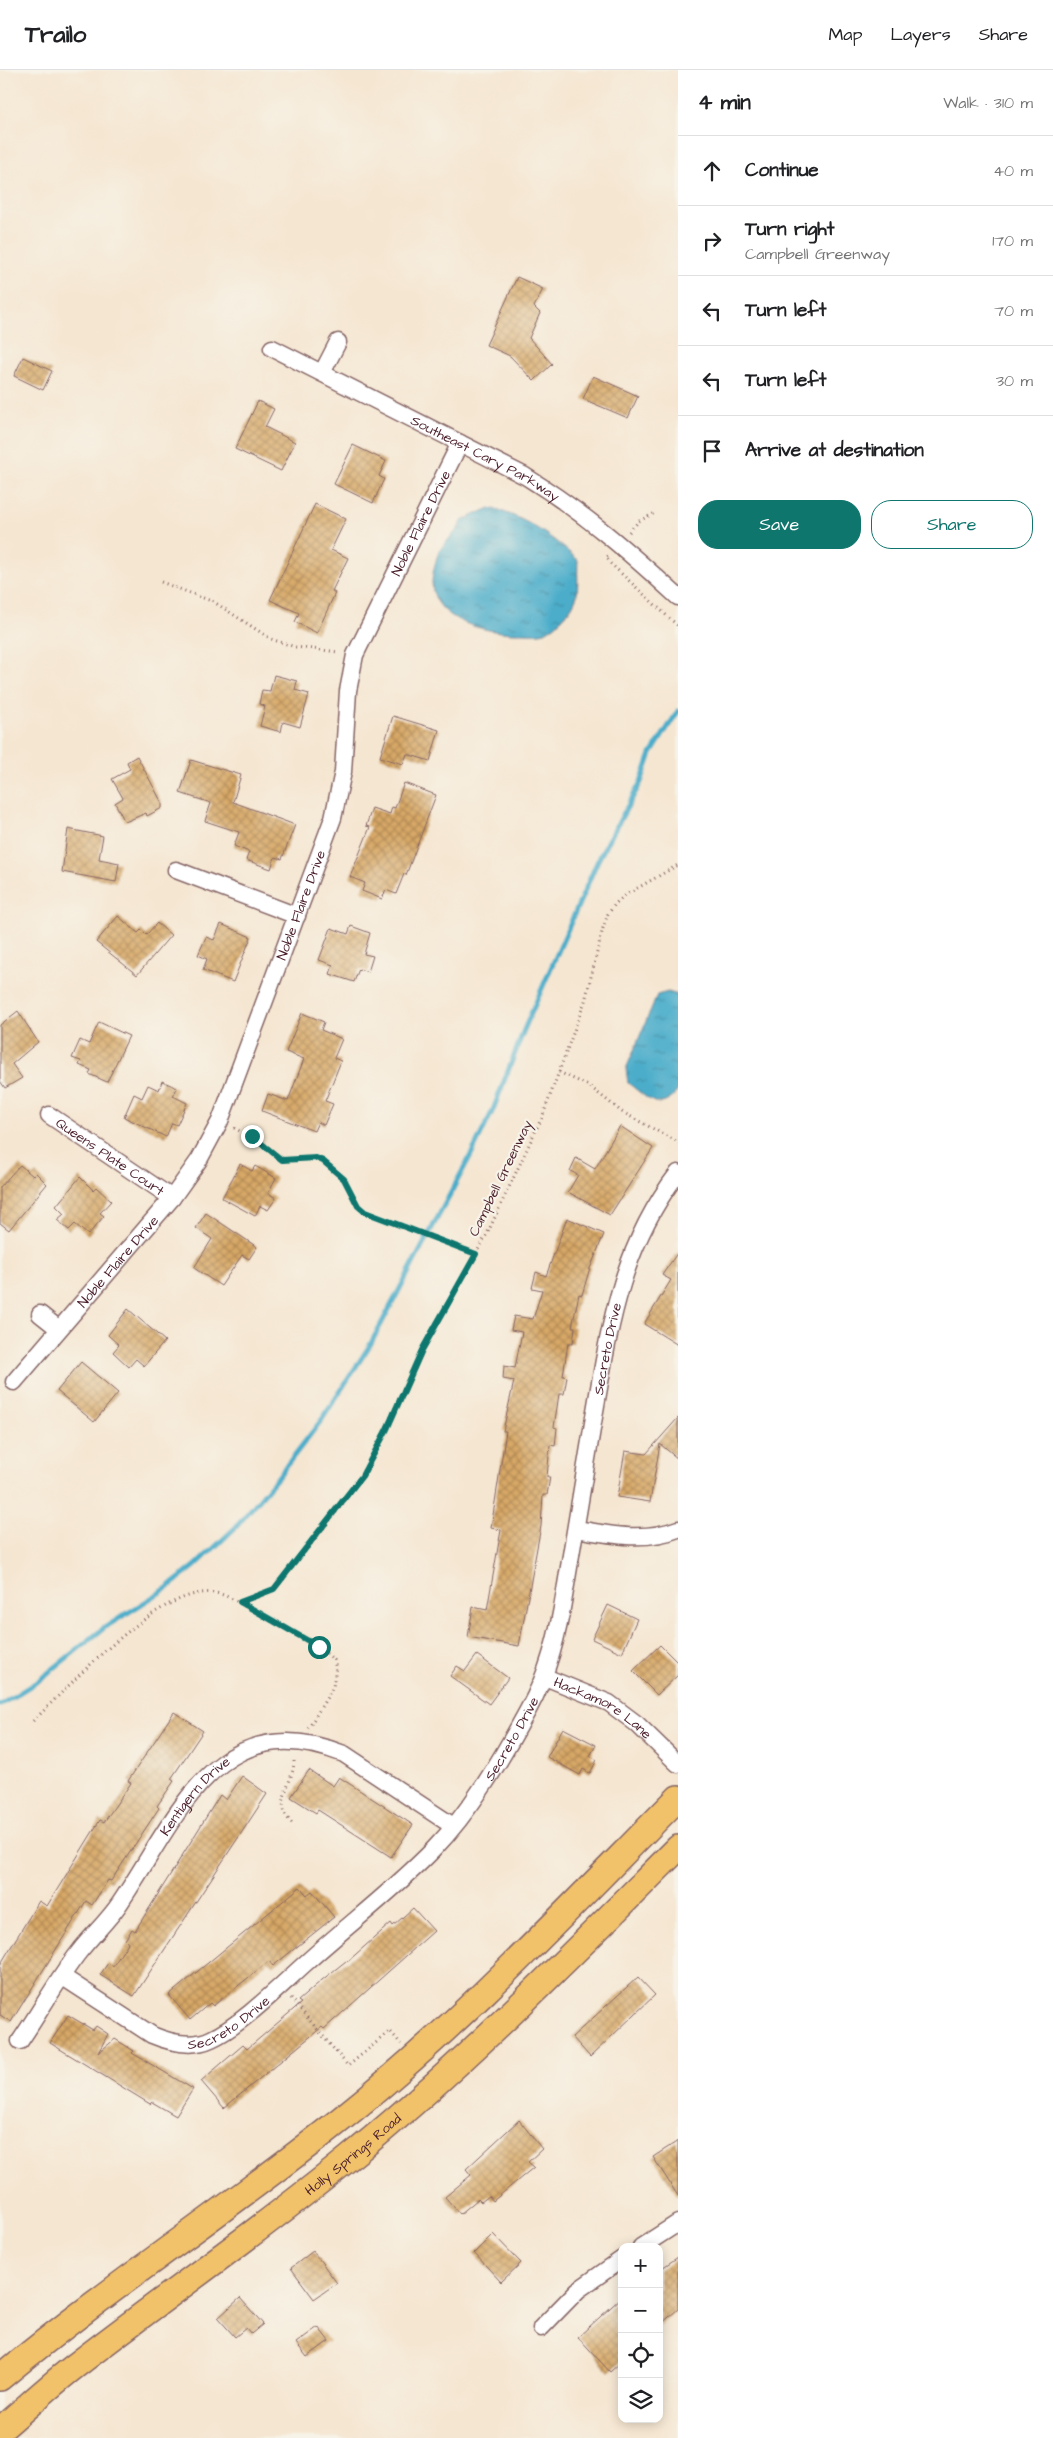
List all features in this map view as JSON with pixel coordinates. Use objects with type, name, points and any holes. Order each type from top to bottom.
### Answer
[{"type":"main road","points":[[0,2378],[340,2120],[399,2070],[513,1963],[678,1798]]},
{"type":"main road","name":"Holly Springs Road","points":[[0,2430],[78,2364],[344,2162],[388,2125],[480,2043],[678,1848]]},
{"type":"street","points":[[322,373],[338,342]]},
{"type":"street","name":"Southeast Cary Parkway","points":[[272,348],[525,476],[558,496],[610,535],[678,597]]},
{"type":"street","name":"Noble Flaire Drive","points":[[14,1382],[172,1198],[199,1160],[220,1122],[326,840],[338,796],[346,746],[348,691],[354,655],[460,443]]},
{"type":"street","points":[[176,870],[298,916]]},
{"type":"street","name":"Queens Plate Court","points":[[49,1115],[172,1198]]},
{"type":"street","name":"Secreto Drive","points":[[63,1977],[152,2035],[168,2042],[184,2044],[210,2040],[224,2032],[280,1986],[417,1866],[453,1826],[509,1744],[545,1677],[558,1629],[612,1316],[620,1284],[645,1225],[678,1173]]},
{"type":"street","points":[[40,1314],[59,1329]]},
{"type":"street","points":[[576,1529],[633,1537],[662,1534],[678,1529]]},
{"type":"street","name":"Hackamore Lane","points":[[545,1677],[609,1703],[625,1713],[678,1764]]},
{"type":"street","name":"Kentigern Drive","points":[[20,2041],[79,1952],[120,1904],[192,1792],[209,1773],[227,1759],[253,1747],[285,1741],[306,1742],[332,1749],[453,1826]]},
{"type":"street","points":[[647,2243],[678,2223]]},
{"type":"street","points":[[541,2328],[578,2290],[618,2262]]},
{"type":"path","points":[[627,534],[639,521],[655,513]]},
{"type":"path","points":[[606,557],[678,626]]},
{"type":"path","points":[[161,582],[214,602],[270,639],[295,647],[346,652]]},
{"type":"path","name":"Campbell Greenway","points":[[240,1602],[274,1589],[344,1502],[375,1453],[422,1350],[476,1254],[522,1163],[559,1072],[585,1001],[608,914],[628,894],[678,865]]},
{"type":"path","points":[[559,1072],[585,1083],[622,1112],[678,1142]]},
{"type":"path","points":[[229,1126],[252,1136],[282,1160],[316,1158],[323,1161],[344,1179],[358,1206],[374,1216],[476,1254]]},
{"type":"path","points":[[33,1721],[104,1650],[138,1624],[192,1595],[215,1593],[240,1602],[319,1647],[334,1660],[336,1669],[333,1687],[309,1725],[308,1732]]},
{"type":"path","points":[[292,1823],[285,1816],[283,1809],[284,1796],[293,1771],[293,1753]]},
{"type":"path","points":[[280,1986],[348,2066],[390,2031],[402,2044]]},
{"type":"water","points":[[490,508],[527,522],[558,543],[578,560],[577,589],[574,603],[564,617],[545,632],[510,633],[480,628],[453,617],[442,608],[435,597],[432,580],[440,550],[458,529],[463,520]]},
{"type":"water","points":[[668,992],[678,995],[678,1090],[671,1098],[659,1103],[653,1102],[628,1083],[626,1069],[657,995]]},
{"type":"building","points":[[517,277],[543,289],[534,307],[540,313],[529,338],[552,364],[534,381],[510,356],[486,345]]},
{"type":"building","points":[[23,357],[52,371],[43,390],[14,376]]},
{"type":"building","points":[[593,376],[638,396],[628,418],[583,399]]},
{"type":"building","points":[[258,401],[274,409],[265,427],[295,442],[281,471],[235,449]]},
{"type":"building","points":[[353,445],[386,461],[379,476],[384,479],[373,503],[334,484]]},
{"type":"building","points":[[315,504],[346,519],[331,550],[348,558],[332,591],[335,593],[317,633],[295,622],[299,613],[270,600]]},
{"type":"building","points":[[274,675],[297,681],[295,690],[309,694],[300,727],[283,722],[281,732],[260,726],[265,706],[259,704],[262,690],[270,691]]},
{"type":"building","points":[[393,716],[439,730],[430,761],[407,754],[403,764],[380,757]]},
{"type":"building","points":[[137,756],[162,803],[162,808],[147,816],[146,813],[125,822],[115,803],[123,798],[112,779],[130,769],[127,762]]},
{"type":"building","points":[[191,760],[241,775],[233,802],[295,825],[282,859],[275,857],[271,869],[246,860],[249,852],[234,846],[239,832],[205,821],[211,803],[180,793]]},
{"type":"building","points":[[404,783],[436,795],[406,875],[404,874],[396,894],[386,890],[382,899],[362,891],[365,883],[350,877],[370,827],[366,826],[372,808],[390,814],[392,807],[395,808]]},
{"type":"building","points":[[68,829],[103,836],[99,859],[119,863],[116,882],[62,872]]},
{"type":"building","points":[[118,916],[138,933],[141,930],[146,935],[157,923],[171,935],[137,975],[96,942]]},
{"type":"building","points":[[221,924],[251,937],[233,982],[203,970],[207,959],[198,955],[206,937],[214,940]]},
{"type":"building","points":[[351,926],[370,933],[364,954],[373,956],[368,972],[359,969],[354,982],[330,974],[333,965],[319,960],[331,928],[348,934]]},
{"type":"building","points":[[18,1011],[38,1042],[12,1064],[22,1078],[5,1088],[0,1081],[0,1025]]},
{"type":"building","points":[[302,1013],[324,1022],[321,1030],[342,1039],[334,1058],[341,1061],[325,1101],[333,1104],[324,1125],[318,1122],[314,1131],[262,1111],[268,1094],[288,1101],[304,1059],[286,1052]]},
{"type":"building","points":[[99,1022],[129,1036],[107,1082],[89,1074],[91,1070],[79,1065],[81,1061],[72,1058],[80,1040],[89,1044]]},
{"type":"building","points":[[162,1081],[177,1088],[173,1096],[187,1103],[177,1125],[172,1123],[166,1137],[124,1117],[134,1094],[142,1098],[148,1085],[159,1090]]},
{"type":"building","points":[[620,1126],[653,1148],[610,1215],[568,1192],[578,1175],[570,1171],[576,1158],[595,1169]]},
{"type":"building","points":[[240,1164],[252,1171],[255,1166],[276,1178],[268,1193],[276,1198],[268,1210],[260,1206],[255,1216],[222,1198]]},
{"type":"building","points":[[20,1165],[33,1176],[36,1173],[47,1184],[9,1230],[0,1223],[0,1187]]},
{"type":"building","points":[[80,1177],[93,1190],[96,1187],[111,1201],[100,1213],[104,1216],[88,1235],[75,1224],[69,1230],[57,1220],[64,1214],[56,1206]]},
{"type":"building","points":[[206,1213],[257,1247],[249,1259],[242,1255],[221,1286],[194,1268],[212,1239],[196,1228]]},
{"type":"building","points":[[567,1218],[604,1234],[589,1271],[582,1295],[579,1294],[572,1327],[575,1327],[573,1343],[568,1343],[563,1376],[567,1377],[564,1394],[559,1394],[554,1427],[557,1428],[555,1446],[550,1445],[547,1477],[550,1477],[547,1495],[543,1495],[541,1526],[519,1646],[468,1637],[473,1607],[487,1610],[501,1530],[491,1528],[506,1431],[503,1431],[514,1381],[503,1379],[504,1366],[515,1368],[522,1332],[511,1330],[514,1316],[533,1319],[542,1290],[532,1288],[536,1272],[546,1276]]},
{"type":"building","points":[[678,1252],[678,1345],[644,1324],[671,1280],[662,1275]]},
{"type":"building","points":[[128,1309],[165,1341],[144,1366],[136,1359],[129,1367],[113,1352],[119,1345],[108,1335]]},
{"type":"building","points":[[81,1362],[118,1393],[94,1422],[57,1391]]},
{"type":"building","points":[[678,1418],[678,1459],[660,1444],[650,1502],[617,1497],[625,1451],[646,1454]]},
{"type":"building","points":[[608,1605],[637,1619],[622,1653],[592,1639]]},
{"type":"building","points":[[660,1645],[678,1663],[678,1675],[657,1695],[633,1671]]},
{"type":"building","points":[[477,1655],[508,1678],[489,1704],[450,1676],[457,1666],[465,1671]]},
{"type":"building","points":[[174,1712],[203,1731],[171,1779],[174,1781],[157,1806],[159,1808],[111,1881],[108,1880],[92,1905],[86,1901],[11,2022],[0,2015],[0,1965],[39,1901],[47,1906],[100,1820],[104,1822],[131,1783],[128,1781]]},
{"type":"building","points":[[563,1728],[596,1745],[590,1756],[597,1760],[590,1773],[583,1769],[580,1775],[547,1757]]},
{"type":"building","points":[[309,1770],[333,1786],[339,1777],[413,1825],[391,1857],[318,1810],[316,1813],[291,1797]]},
{"type":"building","points":[[242,1776],[267,1794],[134,1996],[100,1975],[108,1963],[113,1966],[128,1943],[125,1940],[132,1929],[135,1931],[220,1795],[226,1800]]},
{"type":"building","points":[[300,1887],[307,1895],[312,1891],[334,1917],[273,1966],[269,1961],[213,2006],[210,2003],[190,2020],[169,1995]]},
{"type":"building","points":[[413,1908],[434,1931],[324,2029],[322,2027],[224,2108],[201,2081],[243,2045],[247,2049],[301,2003],[298,2001],[322,1980],[347,1962],[391,1923],[393,1926]]},
{"type":"building","points":[[638,1977],[655,1995],[590,2057],[572,2037]]},
{"type":"building","points":[[68,2015],[93,2030],[96,2026],[108,2034],[98,2053],[115,2039],[134,2051],[132,2053],[193,2089],[176,2116],[152,2102],[150,2104],[50,2043]]},
{"type":"building","points":[[519,2120],[542,2149],[528,2162],[534,2167],[493,2201],[489,2196],[481,2202],[478,2199],[460,2214],[445,2197],[471,2175],[466,2169]]},
{"type":"building","points":[[678,2141],[678,2196],[653,2157]]},
{"type":"building","points":[[493,2234],[521,2263],[501,2282],[474,2253]]},
{"type":"building","points":[[313,2251],[337,2283],[314,2299],[291,2268]]},
{"type":"building","points":[[678,2257],[678,2309],[663,2322],[663,2288],[663,2267]]},
{"type":"building","points":[[240,2298],[263,2324],[251,2334],[246,2328],[235,2337],[218,2318]]},
{"type":"building","points":[[618,2301],[618,2365],[610,2372],[578,2337]]},
{"type":"building","points":[[318,2327],[329,2341],[307,2357],[296,2343]]},
{"type":"waterway","points":[[0,1705],[38,1681],[104,1628],[167,1588],[195,1566],[236,1527],[323,1418],[370,1345],[473,1151],[493,1110],[523,1032],[598,860],[641,782],[651,754],[678,711]]},
{"type":"route","points":[[252,1136],[282,1160],[316,1158],[323,1161],[344,1179],[349,1186],[353,1199],[365,1212],[476,1254],[422,1350],[387,1429],[362,1476],[344,1502],[274,1589],[253,1599],[240,1602],[319,1647]]}]
